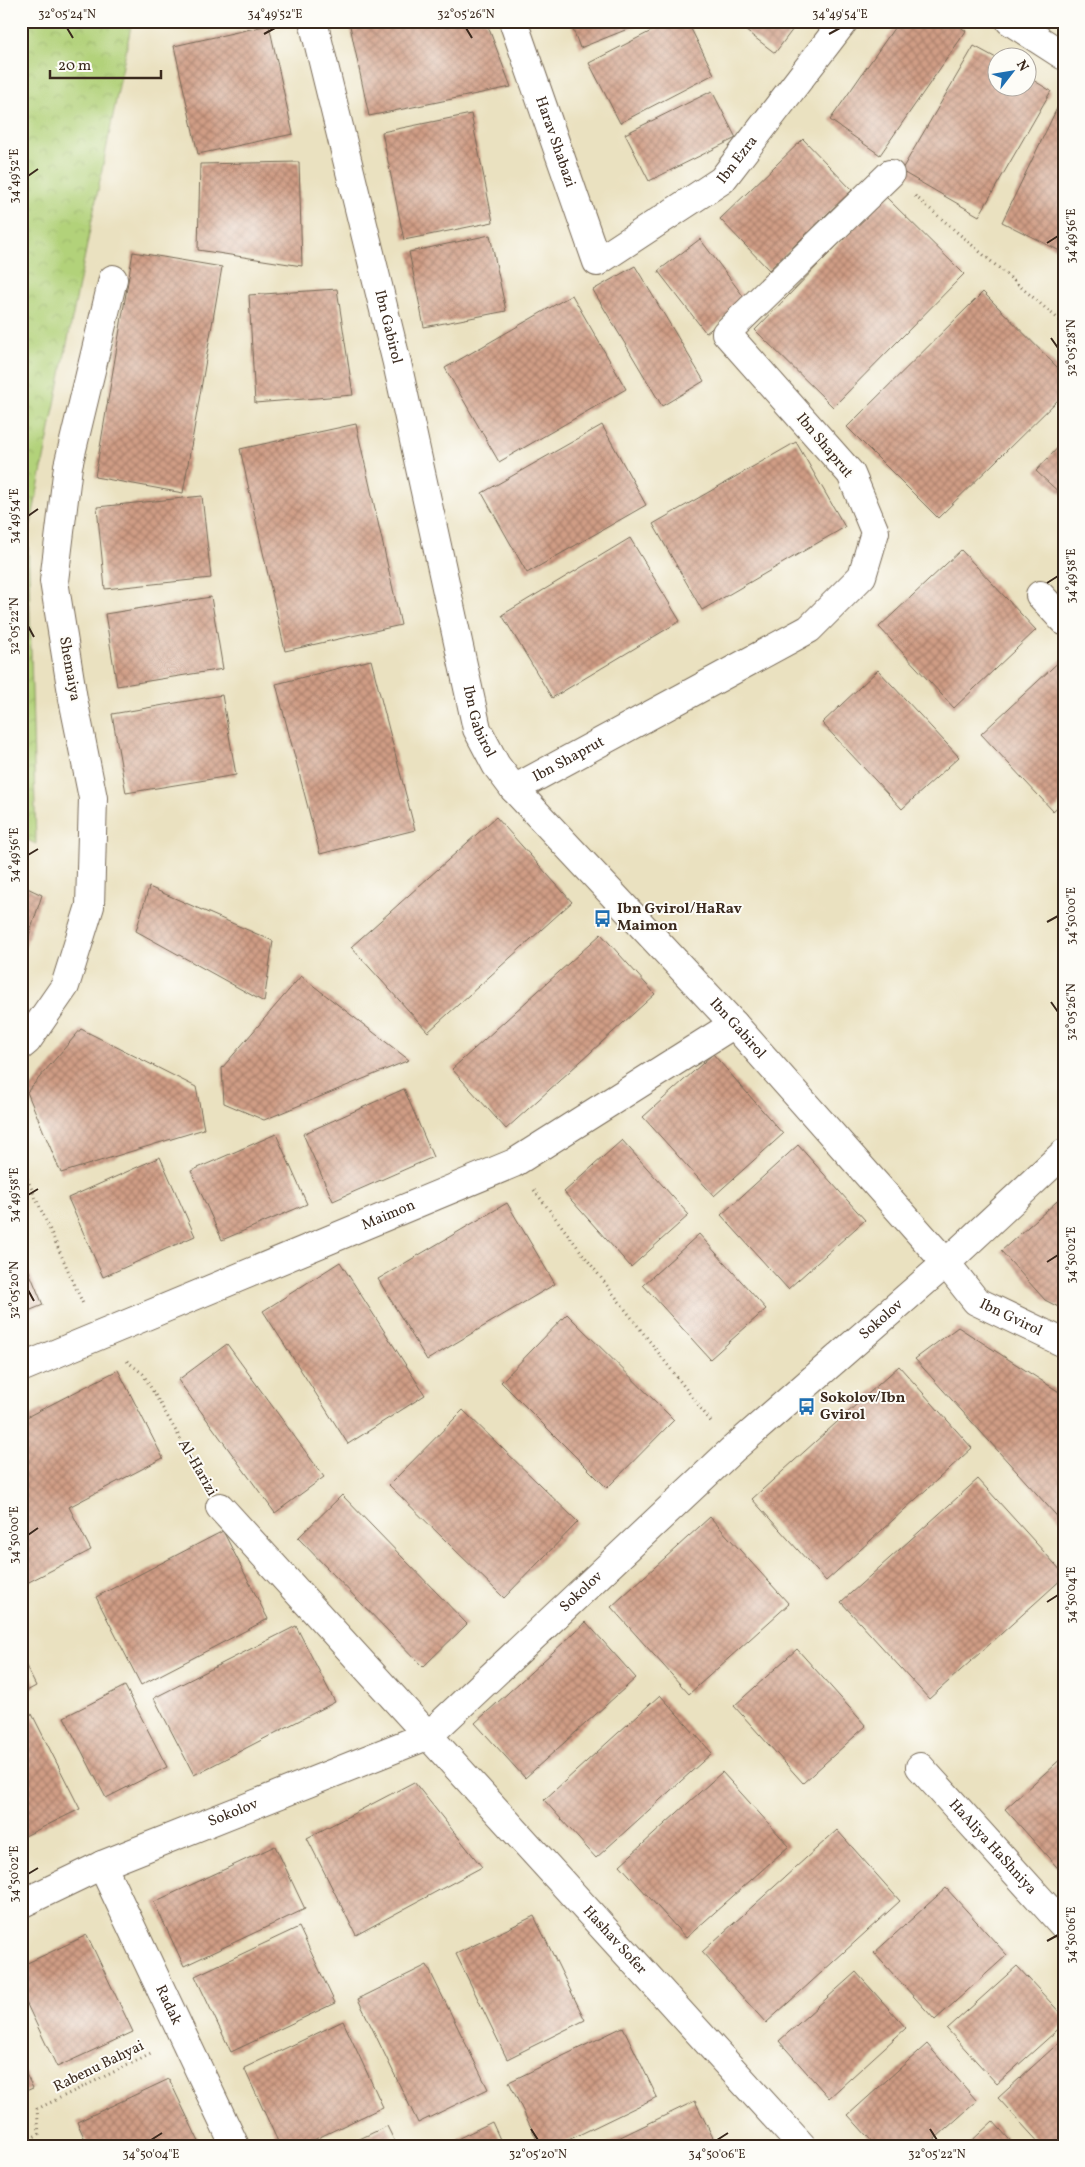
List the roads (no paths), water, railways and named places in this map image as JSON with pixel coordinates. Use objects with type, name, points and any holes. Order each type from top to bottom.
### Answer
[{"type":"street","name":"Ibn Gabirol","points":[[313,21],[397,363],[477,729],[496,765],[514,789],[734,1024],[946,1263]]},
{"type":"street","name":"Harav Shabazi","points":[[513,21],[597,262]]},
{"type":"street","name":"Ibn Ezra","points":[[597,262],[722,180],[844,21]]},
{"type":"street","points":[[1010,21],[1064,56]]},
{"type":"street","name":"Ibn Shaprut","points":[[514,789],[809,629],[862,576],[875,532],[850,474],[726,333],[890,174]]},
{"type":"street","name":"Shemaiya","points":[[21,1046],[27,1042],[65,986],[90,906],[93,798],[54,581],[68,466],[113,279]]},
{"type":"street","points":[[1040,594],[1064,621]]},
{"type":"street","name":"Maimon","points":[[21,1368],[514,1163],[734,1024]]},
{"type":"street","name":"Sokolov","points":[[21,1904],[102,1865],[429,1735],[732,1450],[946,1263],[1064,1153]]},
{"type":"street","name":"Ibn Gvirol","points":[[946,1263],[976,1301],[1064,1343]]},
{"type":"street","name":"Al-Harizi","points":[[220,1507],[429,1735]]},
{"type":"street","name":"Hashav Sofer","points":[[429,1735],[802,2146]]},
{"type":"street","name":"HaAliya HaShniya","points":[[920,1767],[1064,1926]]},
{"type":"street","name":"Radak","points":[[102,1865],[235,2146]]},
{"type":"place","name":"Ibn Gvirol/HaRav Maimon","points":[[603,918]]},
{"type":"place","name":"Sokolov/Ibn Gvirol","points":[[806,1407]]}]
